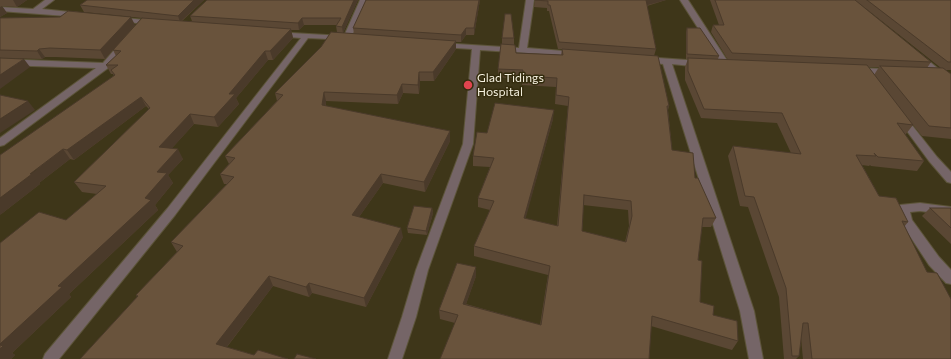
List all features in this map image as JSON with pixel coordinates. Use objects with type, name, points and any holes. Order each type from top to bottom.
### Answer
[{"type":"street","points":[[34,11],[50,0]]},
{"type":"street","points":[[270,33],[351,38],[364,0]]},
{"type":"street","points":[[523,51],[530,0]]},
{"type":"street","points":[[637,60],[722,65],[684,0]]},
{"type":"street","points":[[0,10],[34,11],[90,16]]},
{"type":"street","points":[[106,18],[160,23]]},
{"type":"street","points":[[0,143],[105,66],[145,22]]},
{"type":"street","points":[[50,359],[171,212],[306,36]]},
{"type":"street","points":[[430,44],[584,55]]},
{"type":"street","points":[[395,359],[422,270],[468,144],[476,48]]},
{"type":"street","points":[[910,50],[951,83]]},
{"type":"street","points":[[0,62],[105,66]]},
{"type":"street","points":[[667,62],[747,311],[756,359]]},
{"type":"street","points":[[849,70],[902,73]]},
{"type":"street","points":[[865,71],[874,84]]},
{"type":"street","points":[[925,74],[951,74]]},
{"type":"street","points":[[894,109],[933,159],[951,179]]},
{"type":"street","points":[[951,211],[920,207],[904,208],[906,221],[934,261],[951,279]]},
{"type":"building","points":[[87,0],[194,0],[178,16],[80,5]]},
{"type":"building","points":[[207,0],[354,0],[342,27],[336,26],[341,18],[302,18],[298,23],[190,16]]},
{"type":"building","points":[[366,0],[479,0],[474,28],[466,28],[461,35],[353,28]]},
{"type":"building","points":[[535,0],[646,0],[656,49],[559,42],[548,1]]},
{"type":"building","points":[[715,0],[855,0],[931,62],[732,53],[713,25],[724,25]]},
{"type":"building","points":[[867,0],[951,0],[951,62],[948,62]]},
{"type":"building","points":[[68,11],[131,17],[100,50],[50,48],[39,49],[37,51],[0,50],[0,18],[60,17]]},
{"type":"building","points":[[505,14],[511,14],[514,38],[502,38]]},
{"type":"building","points":[[142,18],[291,29],[270,51],[265,51],[229,94],[235,94],[214,117],[190,114],[159,147],[178,149],[157,172],[167,173],[145,198],[151,200],[58,286],[62,287],[0,344],[0,243],[39,212],[66,220],[106,186],[74,182],[150,108],[141,97],[67,150],[63,149],[0,198],[0,155],[115,75],[111,70],[118,65],[106,65],[121,51],[113,50]]},
{"type":"building","points":[[687,28],[700,28],[719,56],[687,54]]},
{"type":"building","points":[[331,32],[456,41],[433,72],[419,72],[418,85],[402,84],[397,95],[324,92],[322,105],[450,131],[424,182],[381,174],[352,215],[401,228],[364,298],[309,283],[306,287],[269,276],[216,344],[254,355],[258,350],[288,359],[80,359],[138,296],[136,295],[183,246],[171,242],[234,177],[220,174],[235,158],[225,156],[283,95],[275,93],[321,47]]},
{"type":"building","points":[[501,44],[515,45],[516,53],[563,55],[562,49],[658,56],[669,106],[667,106],[672,150],[693,153],[695,178],[698,178],[716,218],[703,218],[698,260],[702,261],[700,302],[714,306],[713,315],[737,321],[738,341],[652,316],[649,359],[440,359],[458,315],[439,310],[457,263],[476,267],[463,304],[541,325],[550,266],[474,246],[494,201],[478,198],[494,158],[473,156],[477,132],[487,133],[495,103],[554,110],[524,218],[558,226],[569,97],[556,95],[557,78],[522,76],[523,70],[498,69]],"holes":[[[584,195],[631,201],[632,216],[626,242],[582,231]]]},
{"type":"building","points":[[0,58],[24,59],[0,75]]},
{"type":"building","points":[[688,58],[867,65],[913,125],[897,123],[924,161],[878,157],[874,153],[876,156],[856,155],[879,196],[896,198],[908,222],[902,221],[927,272],[937,273],[951,299],[951,359],[812,359],[808,323],[803,323],[799,356],[792,356],[786,288],[754,197],[745,196],[733,146],[801,154],[782,113],[704,109],[688,71]]},
{"type":"building","points":[[880,66],[943,68],[951,74],[951,128],[929,126]]},
{"type":"building","points":[[0,95],[28,101],[0,119]]},
{"type":"building","points":[[414,206],[432,208],[426,231],[407,228]]},
{"type":"building","points":[[930,208],[951,208],[951,228]]},
{"type":"building","points":[[297,354],[316,359],[294,359]]},
{"type":"place","name":"Glad Tidings Hospital","points":[[468,85]]}]
